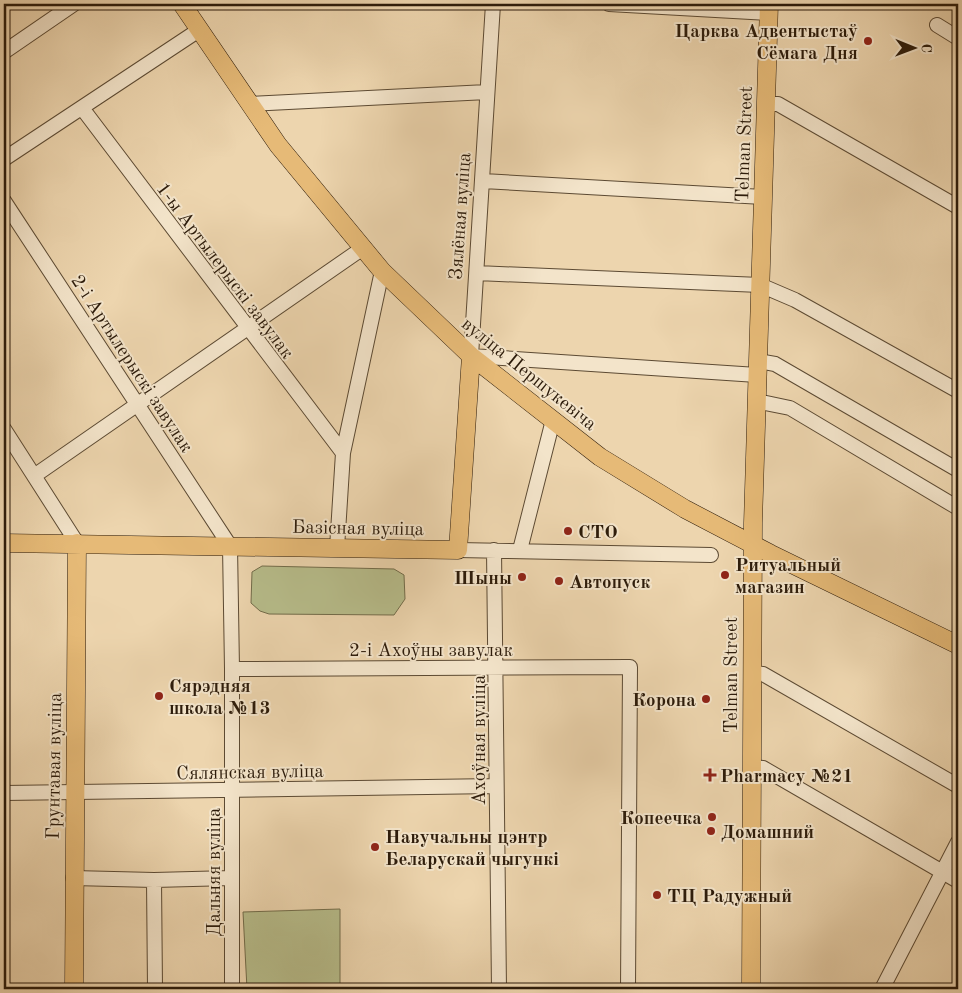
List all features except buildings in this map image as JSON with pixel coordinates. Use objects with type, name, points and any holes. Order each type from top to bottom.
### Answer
[{"type":"main road","name":"вуліца Першукевіча","points":[[182,4],[278,145],[382,271],[471,356],[600,457],[685,508],[958,645]]},
{"type":"main road","name":"Telman Street","points":[[760,286],[769,8]]},
{"type":"main road","points":[[757,368],[760,286]]},
{"type":"main road","name":"Зялёная вуліца","points":[[458,550],[471,356]]},
{"type":"main road","name":"Telman Street","points":[[751,989],[750,673],[757,368]]},
{"type":"main road","name":"Базісная вуліца","points":[[4,543],[458,550]]},
{"type":"main road","name":"Грунтавая вуліца","points":[[74,989],[76,543]]},
{"type":"street","points":[[4,52],[74,4]]},
{"type":"street","name":"Зялёная вуліца","points":[[471,356],[493,4]]},
{"type":"street","points":[[609,4],[769,8]]},
{"type":"street","points":[[937,25],[958,38]]},
{"type":"street","points":[[4,159],[199,30]]},
{"type":"street","points":[[250,104],[488,92]]},
{"type":"street","points":[[766,104],[778,104],[958,207]]},
{"type":"street","name":"1-ы Артылерыскі завулак","points":[[82,108],[247,330],[343,453]]},
{"type":"street","points":[[483,181],[763,197]]},
{"type":"street","name":"2-і Артылерыскі завулак","points":[[4,201],[230,546]]},
{"type":"street","points":[[34,476],[363,248]]},
{"type":"street","points":[[337,548],[343,453],[382,271]]},
{"type":"street","points":[[477,272],[760,286],[795,300],[958,391]]},
{"type":"street","points":[[471,356],[757,368],[775,364],[958,470]]},
{"type":"street","points":[[756,401],[790,408],[958,508]]},
{"type":"street","points":[[520,550],[553,420]]},
{"type":"street","points":[[4,429],[76,543]]},
{"type":"street","name":"Дальняя вуліца","points":[[230,546],[232,989]]},
{"type":"street","name":"Базісная вуліца","points":[[458,550],[711,555]]},
{"type":"street","name":"Ахоўная вуліца","points":[[494,550],[497,667],[496,786],[499,989]]},
{"type":"street","name":"2-і Ахоўны завулак","points":[[232,669],[630,667],[628,989]]},
{"type":"street","points":[[750,673],[763,674],[958,786]]},
{"type":"street","points":[[750,767],[763,768],[958,881]]},
{"type":"street","name":"Сялянская вуліца","points":[[4,793],[496,786]]},
{"type":"street","points":[[882,989],[958,842]]},
{"type":"street","points":[[73,878],[154,880],[230,878]]},
{"type":"street","points":[[154,880],[155,989]]},
{"type":"green space","points":[[262,566],[394,569],[404,575],[405,599],[394,615],[269,614],[260,611],[251,603],[252,572]]},
{"type":"green space","points":[[340,909],[340,989],[247,989],[243,912]]},
{"type":"place","name":"Царква Адвентыстаў Сёмага Дня","points":[[868,41]]},
{"type":"place","name":"СТО","points":[[568,531]]},
{"type":"place","name":"Ритуальный магазин","points":[[725,575]]},
{"type":"place","name":"Шыны","points":[[522,577]]},
{"type":"place","name":"Автопуск","points":[[559,581]]},
{"type":"place","name":"Сярэдняя школа №13","points":[[159,696]]},
{"type":"place","name":"Корона","points":[[706,699]]},
{"type":"place","name":"Pharmacy №21","points":[[710,775]]},
{"type":"place","name":"Копеечка","points":[[712,817]]},
{"type":"place","name":"Домашний","points":[[711,831]]},
{"type":"place","name":"Навучальны цэнтр Беларускай чыгункі","points":[[375,847]]},
{"type":"place","name":"ТЦ Радужный","points":[[657,895]]}]
